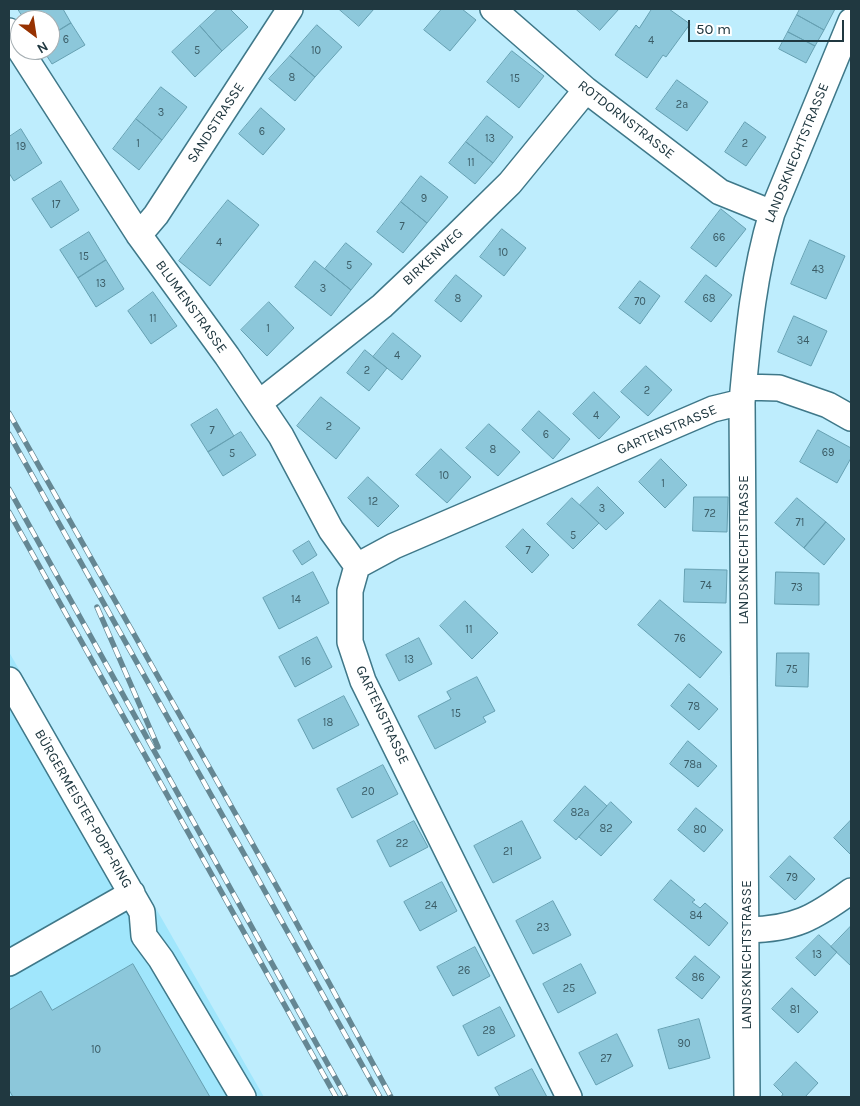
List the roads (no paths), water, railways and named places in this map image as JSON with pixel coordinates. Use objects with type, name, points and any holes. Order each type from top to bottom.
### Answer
[{"type":"street","name":"SANDSTRASSE","points":[[139,235],[156,215],[290,9]]},
{"type":"street","name":"ROTDORNSTRASSE","points":[[493,9],[586,90],[720,192],[772,213]]},
{"type":"street","name":"LANDSKNECHTSTRASSE","points":[[747,1097],[748,930],[743,394],[752,302],[762,245],[772,213],[851,21]]},
{"type":"street","name":"BLUMENSTRASSE","points":[[26,60],[139,235],[259,403],[295,460],[331,530],[357,566]]},
{"type":"street","name":"BIRKENWEG","points":[[259,403],[382,306],[457,235],[510,182],[586,90]]},
{"type":"street","name":"GARTENSTRASSE","points":[[569,1097],[363,681],[350,642],[350,592],[357,566],[416,536],[743,394],[779,388],[828,405],[851,418]]},
{"type":"street","name":"BÜRGERMEISTER-POPP-RING","points":[[9,680],[132,893],[9,963]]},
{"type":"street","points":[[748,930],[779,928],[804,922],[851,891]]},
{"type":"street","points":[[132,893],[142,912],[144,936],[161,959],[243,1097]]},
{"type":"railway","points":[[9,413],[278,889],[391,1097]]},
{"type":"railway","points":[[9,434],[380,1097]]},
{"type":"railway","points":[[9,489],[346,1097]]},
{"type":"railway","points":[[9,512],[336,1097]]},
{"type":"railway","points":[[97,607],[158,747]]}]
